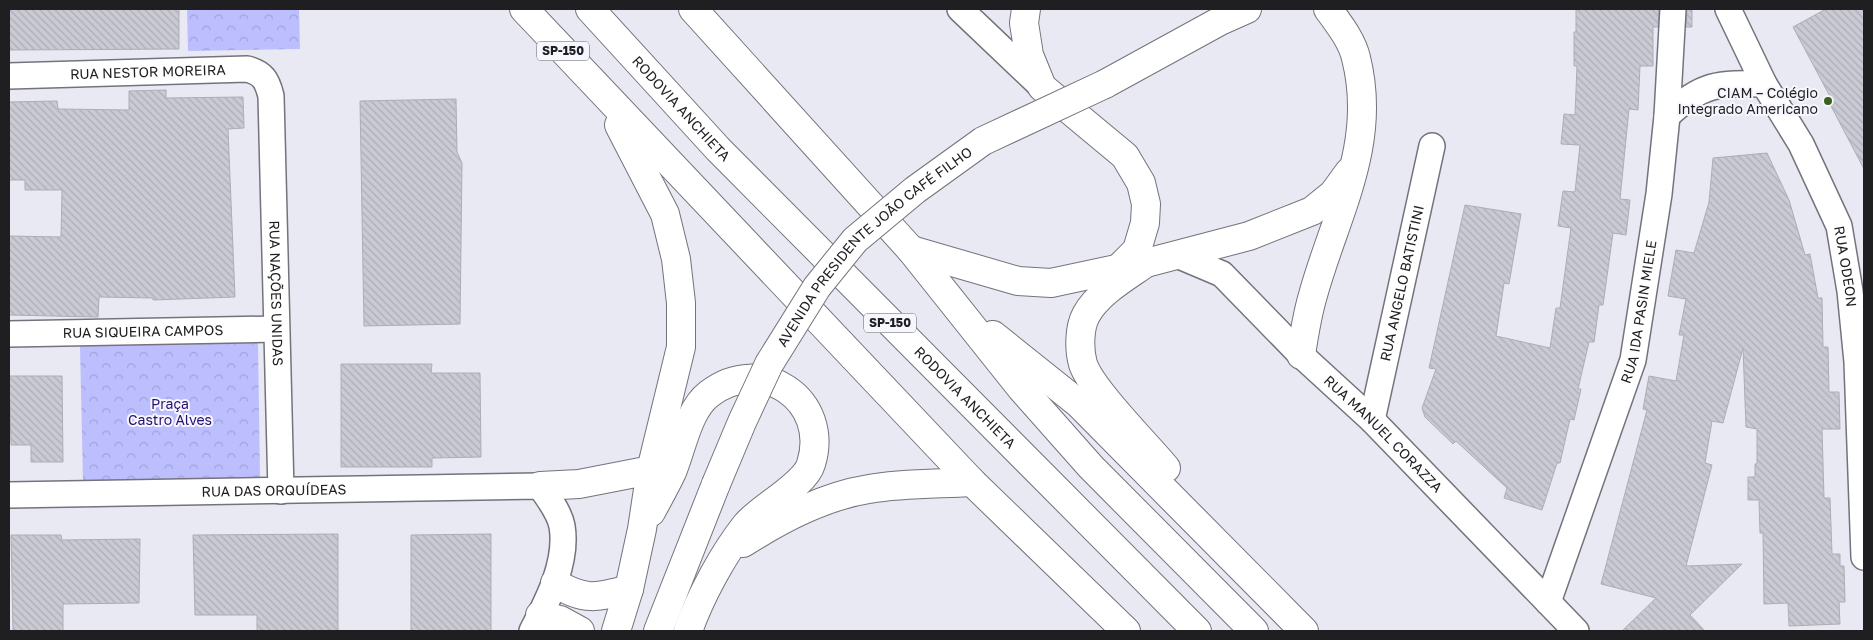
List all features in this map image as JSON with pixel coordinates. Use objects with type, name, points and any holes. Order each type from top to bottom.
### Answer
[{"type":"main road","name":"SP-150","points":[[524,9],[972,482],[1125,630]]},
{"type":"main road","name":"RODOVIA ANCHIETA","points":[[590,9],[718,149],[1196,631]]},
{"type":"main road","points":[[693,9],[911,250],[1021,388],[1091,467],[1254,631]]},
{"type":"main road","points":[[1026,9],[1024,23],[1029,55],[1042,87],[1125,156],[1141,183],[1146,204],[1145,224],[1137,250],[1117,270]]},
{"type":"main road","name":"AVENIDA PRESIDENTE JOÃO CAFÉ FILHO","points":[[658,631],[742,422],[769,364],[817,287],[855,240],[915,190],[983,141],[1105,84],[1220,21],[1247,9]]},
{"type":"main road","points":[[1301,355],[1313,295],[1357,161],[1361,127],[1360,91],[1356,57],[1341,28],[1328,9]]},
{"type":"main road","points":[[601,92],[666,214],[676,259],[681,303],[681,347],[651,470],[630,588],[616,631]]},
{"type":"main road","points":[[911,250],[1018,282],[1051,283],[1117,270],[1249,236],[1312,210],[1332,194],[1357,161]]},
{"type":"main road","points":[[1146,262],[1116,284],[1086,316],[1080,342],[1083,364],[1094,384],[1177,480],[1225,551]]},
{"type":"main road","points":[[955,304],[1078,403],[1304,631]]},
{"type":"main road","points":[[642,528],[671,473],[694,414],[707,395],[727,381],[751,377],[781,385],[801,400],[812,420],[816,444],[811,466],[792,487],[768,504],[746,525],[727,553],[688,631]]},
{"type":"main road","points":[[540,486],[579,484],[651,470]]},
{"type":"main road","points":[[727,553],[789,516],[832,499],[869,489],[972,482]]},
{"type":"main road","points":[[554,582],[572,593],[586,597],[601,597],[630,588]]},
{"type":"main road","points":[[536,623],[560,620],[580,631]]},
{"type":"street","points":[[960,9],[1042,87]]},
{"type":"street","name":"RUA IDA PASIN MIELE","points":[[1548,602],[1633,360],[1659,194],[1667,116],[1673,9]]},
{"type":"street","name":"RUA ODEON","points":[[1728,9],[1764,84],[1801,144],[1839,226],[1858,315],[1857,362],[1864,557]]},
{"type":"street","name":"RUA NESTOR MOREIRA","points":[[9,76],[247,69],[258,72],[267,81],[271,96]]},
{"type":"street","points":[[1667,116],[1686,98],[1706,88],[1727,83],[1764,84]]},
{"type":"street","name":"RUA NAÇÕES UNIDAS","points":[[271,96],[282,491]]},
{"type":"street","name":"RUA ANGELO BATISTINI","points":[[1372,420],[1432,146]]},
{"type":"street","name":"RUA MANUEL CORAZZA","points":[[1177,255],[1222,274],[1301,355],[1372,420],[1576,631]]},
{"type":"street","name":"RUA SIQUEIRA CAMPOS","points":[[9,334],[276,329]]},
{"type":"street","points":[[536,623],[554,582],[563,547],[562,524],[540,486]]},
{"type":"street","name":"RUA DAS ORQUÍDEAS","points":[[9,496],[540,486]]},
{"type":"green space","points":[[187,9],[299,9],[300,49],[188,51]]},
{"type":"green space","name":"Praça Castro Alves","points":[[258,343],[260,479],[83,482],[80,346]]},
{"type":"building","points":[[9,9],[179,9],[179,49],[9,50]]},
{"type":"building","points":[[1576,9],[1659,9],[1658,27],[1653,27],[1653,66],[1640,66],[1638,110],[1629,109],[1620,199],[1630,200],[1626,235],[1613,233],[1603,305],[1599,305],[1594,342],[1589,342],[1578,389],[1581,389],[1574,420],[1570,419],[1560,463],[1557,463],[1542,510],[1504,498],[1507,488],[1456,441],[1453,444],[1425,417],[1422,408],[1436,369],[1429,368],[1465,205],[1521,214],[1509,284],[1504,283],[1496,336],[1550,348],[1556,308],[1560,308],[1571,228],[1558,226],[1563,191],[1575,192],[1580,145],[1561,144],[1564,114],[1575,115],[1577,66],[1574,66],[1574,32],[1576,32]]},
{"type":"building","points":[[1687,9],[1692,9],[1692,27],[1686,27]]},
{"type":"building","points":[[1826,9],[1864,9],[1864,169],[1831,106],[1834,104],[1793,27]]},
{"type":"building","points":[[166,90],[166,98],[243,97],[244,128],[228,129],[235,297],[153,300],[153,298],[99,297],[98,317],[9,315],[9,236],[61,237],[62,190],[25,190],[25,180],[9,180],[9,102],[57,101],[58,109],[129,110],[129,91]]},
{"type":"building","points":[[456,99],[457,152],[462,163],[460,324],[364,326],[360,101]]},
{"type":"building","points":[[1767,153],[1789,200],[1805,255],[1810,254],[1818,298],[1822,298],[1823,347],[1828,347],[1829,392],[1839,392],[1840,429],[1822,429],[1824,498],[1830,498],[1832,554],[1840,554],[1840,566],[1844,566],[1845,602],[1839,602],[1840,624],[1789,626],[1788,603],[1764,604],[1763,533],[1760,533],[1759,500],[1748,500],[1748,477],[1755,477],[1755,464],[1757,464],[1757,429],[1746,427],[1743,348],[1723,423],[1712,421],[1705,463],[1712,465],[1686,566],[1742,564],[1690,615],[1705,631],[1622,631],[1656,598],[1601,584],[1647,410],[1643,409],[1649,376],[1676,381],[1684,335],[1679,335],[1686,299],[1668,296],[1676,250],[1694,253],[1709,202],[1713,158]]},
{"type":"building","points":[[341,364],[432,364],[431,373],[480,373],[481,457],[432,458],[432,467],[341,467]]},
{"type":"building","points":[[9,376],[62,376],[63,462],[31,462],[31,445],[11,445]]},
{"type":"building","points":[[338,534],[338,631],[257,631],[257,615],[195,615],[193,535]]},
{"type":"building","points":[[491,534],[491,631],[411,631],[411,535]]},
{"type":"building","points":[[11,535],[61,535],[62,540],[140,539],[139,603],[63,604],[63,631],[13,631]]},
{"type":"place","name":"CIAM – Colégio Integrado Americano","points":[[1828,101]]}]
